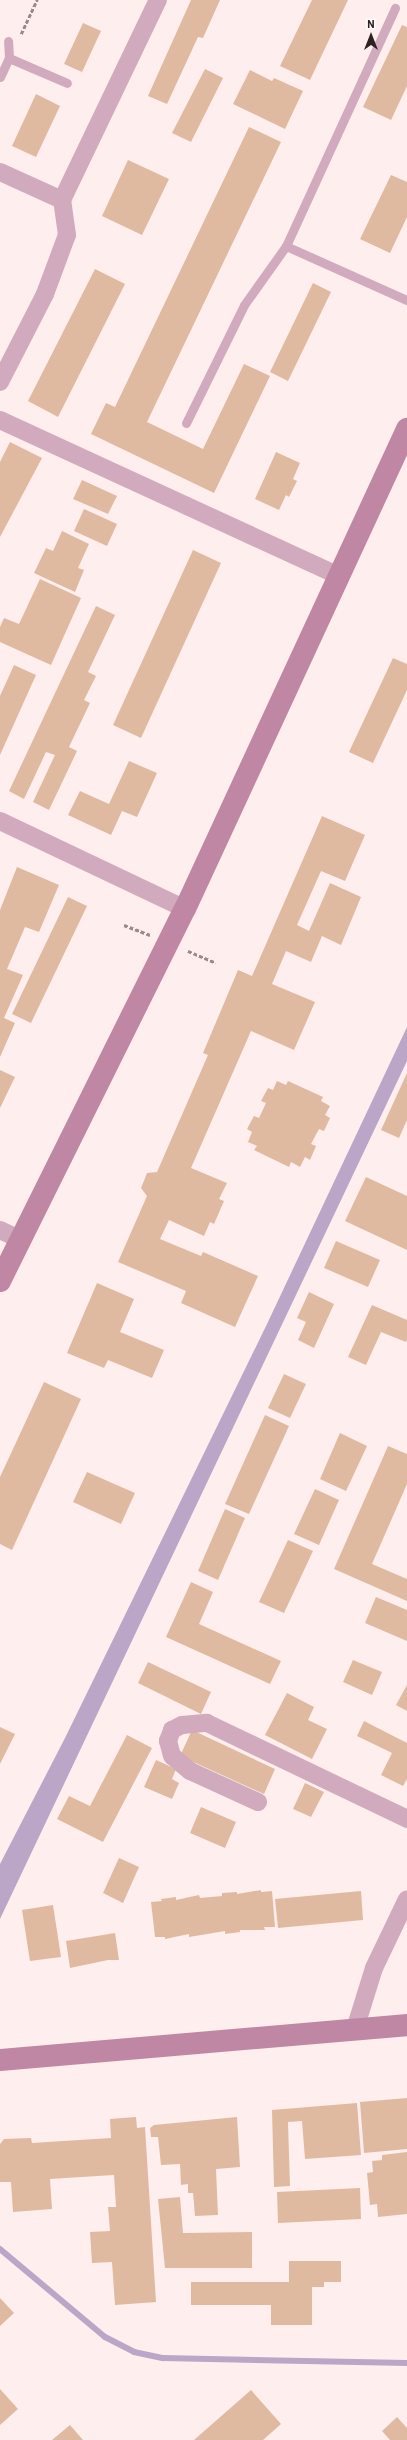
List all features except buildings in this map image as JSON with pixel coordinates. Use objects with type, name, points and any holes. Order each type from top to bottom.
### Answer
[{"type":"street","points":[[0,382],[45,294],[68,235],[62,200],[158,0]]},
{"type":"street","points":[[0,172],[62,200]]},
{"type":"street","points":[[0,420],[339,576]]},
{"type":"street","points":[[0,1281],[19,1239],[185,909],[407,429]]},
{"type":"street","points":[[0,821],[185,909]]},
{"type":"street","points":[[0,1230],[19,1239]]},
{"type":"street","points":[[258,1802],[190,1771],[172,1756],[168,1741],[172,1730],[182,1725],[207,1723],[407,1819]]},
{"type":"street","points":[[355,2029],[374,1968],[407,1899]]},
{"type":"street","points":[[0,2060],[407,2025]]},
{"type":"lane","points":[[186,423],[244,305],[286,246],[395,8]]},
{"type":"lane","points":[[0,77],[9,58],[8,41]]},
{"type":"lane","points":[[9,58],[67,83]]},
{"type":"lane","points":[[286,246],[407,300]]},
{"type":"path","points":[[8,41],[18,38],[23,31],[37,0]]},
{"type":"shaded area","points":[[407,1027],[407,1061],[0,1919],[0,1864],[65,1738],[267,1324]]},
{"type":"waterway","points":[[0,2249],[105,2337],[134,2352],[163,2358],[407,2363]]}]
